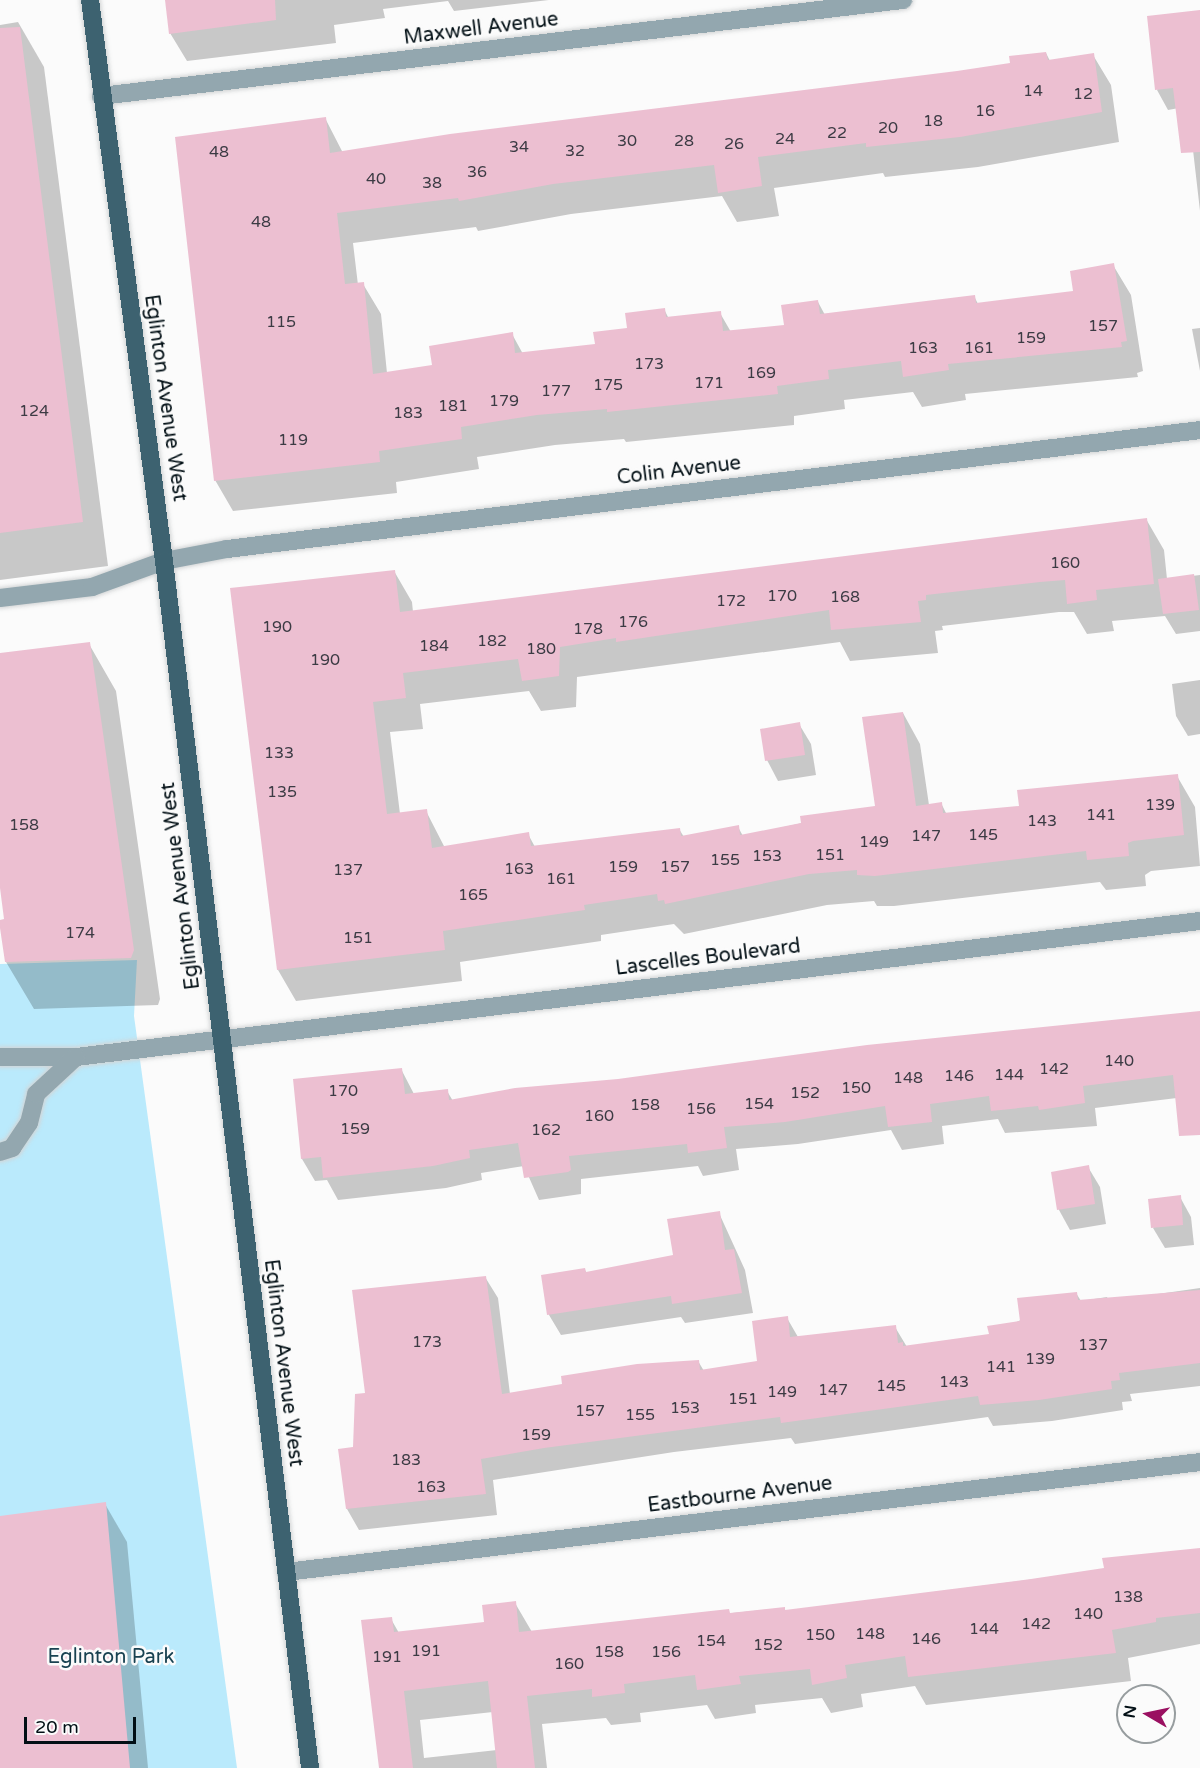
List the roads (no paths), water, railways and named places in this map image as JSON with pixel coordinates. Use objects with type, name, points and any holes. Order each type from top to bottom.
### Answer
[{"type":"main road","name":"Eglinton Avenue West","points":[[90,0],[100,96],[164,561],[310,1768]]},
{"type":"street","name":"Maxwell Avenue","points":[[100,96],[903,0]]},
{"type":"street","name":"Colin Avenue","points":[[0,598],[92,587],[164,561],[227,549],[1200,430]]},
{"type":"street","name":"Lascelles Boulevard","points":[[0,1057],[76,1057],[1200,921]]},
{"type":"street","points":[[0,1152],[12,1148],[29,1123],[36,1094],[76,1057]]},
{"type":"street","name":"Eastbourne Avenue","points":[[286,1572],[1200,1462]]},
{"type":"park label","name":"Eglinton Park","points":[[111,1657]]}]
